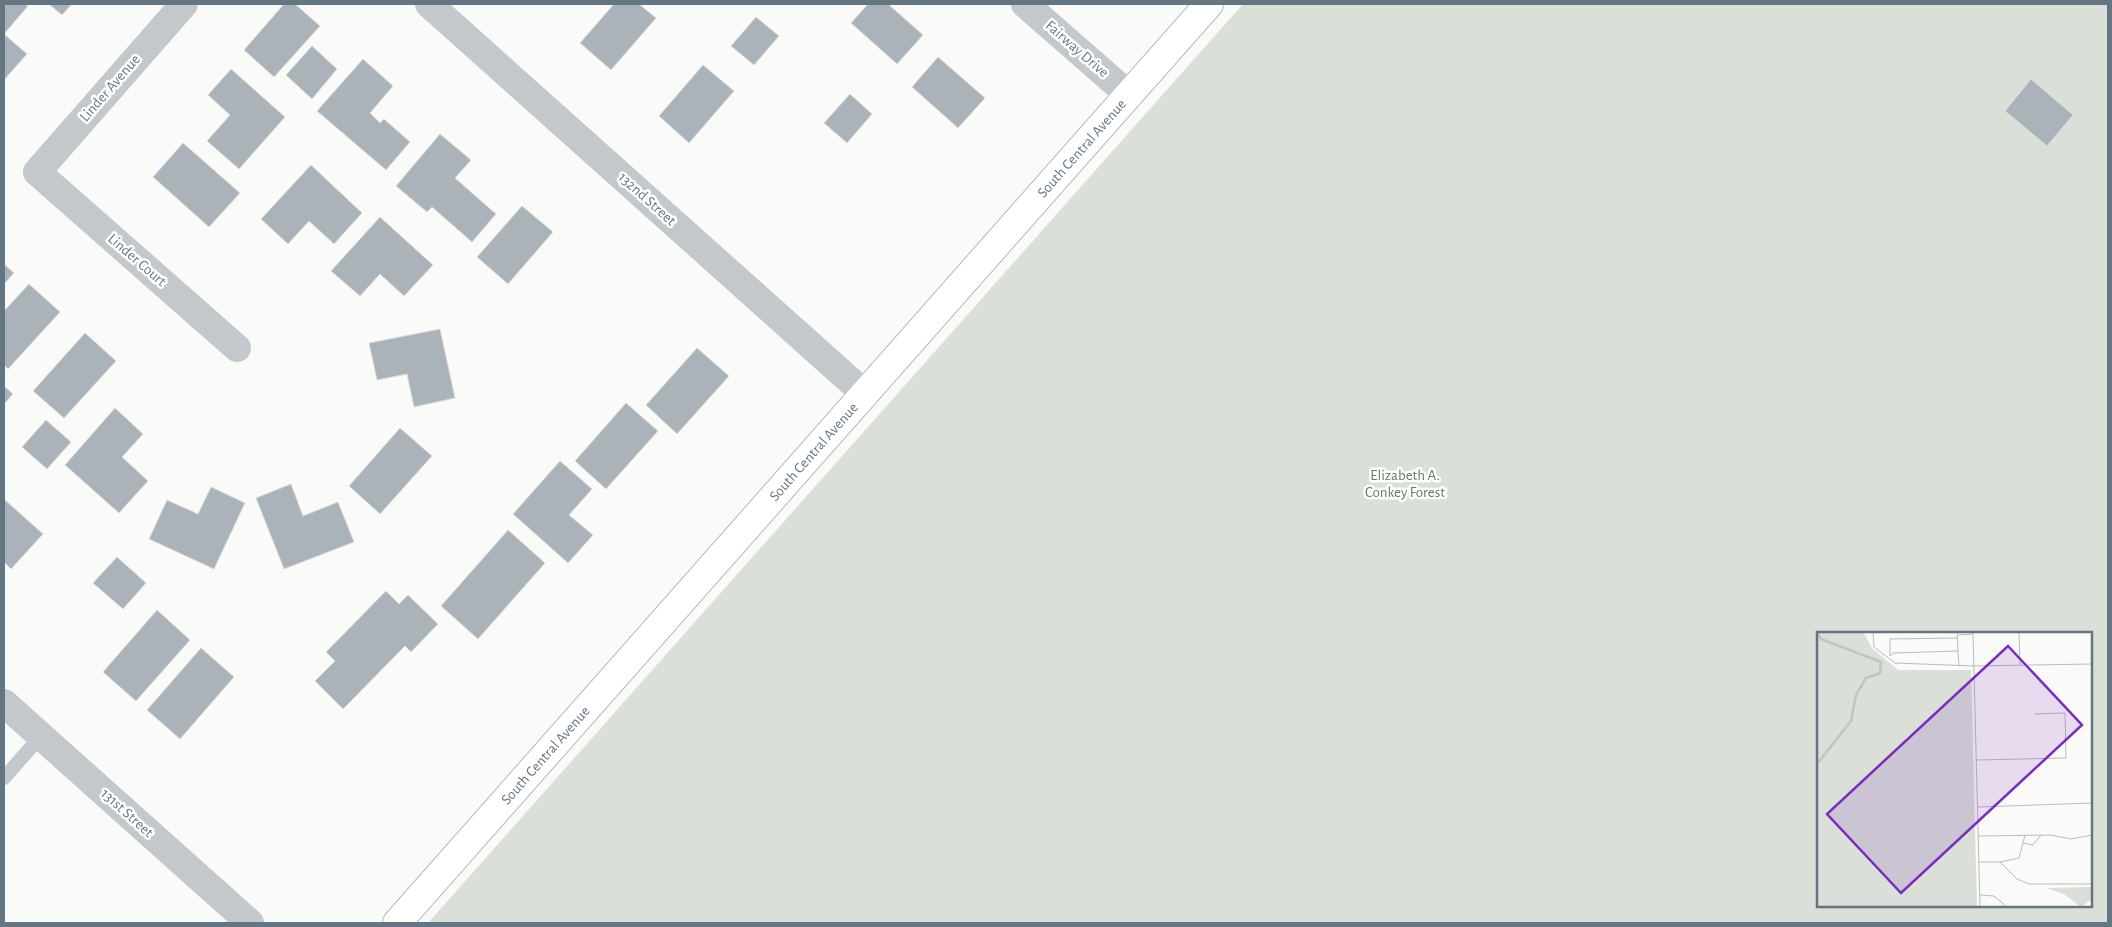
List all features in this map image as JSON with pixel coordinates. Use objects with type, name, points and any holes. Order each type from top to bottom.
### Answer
[{"type":"street","name":"Linder Avenue","points":[[37,172],[184,4]]},
{"type":"street","name":"132nd Street","points":[[429,4],[865,394]]},
{"type":"street","name":"Fairway Drive","points":[[1025,4],[1129,95]]},
{"type":"street","name":"South Central Avenue","points":[[397,923],[1209,4]]},
{"type":"street","name":"Linder Court","points":[[37,172],[238,348]]},
{"type":"street","name":"131st Street","points":[[4,703],[250,923]]},
{"type":"lane","points":[[4,778],[41,736]]},
{"type":"green space","name":"Elizabeth A. Conkey Forest","points":[[1243,4],[2108,4],[2108,923],[428,923]]},
{"type":"building","points":[[4,4],[25,4],[28,6],[4,34]]},
{"type":"building","points":[[49,4],[72,4],[62,15]]},
{"type":"building","points":[[284,4],[295,4],[320,26],[274,77],[244,50]]},
{"type":"building","points":[[614,4],[639,4],[656,18],[611,70],[580,43]]},
{"type":"building","points":[[868,4],[888,4],[923,35],[897,64],[851,23]]},
{"type":"building","points":[[756,17],[779,36],[754,65],[731,46]]},
{"type":"building","points":[[4,34],[27,54],[4,80]]},
{"type":"building","points":[[312,46],[337,69],[312,99],[286,75]]},
{"type":"building","points":[[938,57],[985,98],[958,128],[912,87]]},
{"type":"building","points":[[363,59],[393,86],[370,113],[380,123],[384,119],[410,142],[386,170],[317,111]]},
{"type":"building","points":[[703,65],[734,91],[689,143],[659,116]]},
{"type":"building","points":[[231,69],[285,117],[239,169],[207,141],[230,115],[208,95]]},
{"type":"building","points":[[2031,79],[2073,115],[2047,146],[2005,111]]},
{"type":"building","points":[[850,94],[872,114],[847,143],[824,123]]},
{"type":"building","points":[[440,134],[471,160],[455,178],[496,214],[472,242],[432,207],[427,212],[396,186]]},
{"type":"building","points":[[183,143],[240,193],[209,227],[153,177]]},
{"type":"building","points":[[311,165],[362,213],[334,244],[309,221],[288,244],[261,219]]},
{"type":"building","points":[[522,206],[553,232],[508,284],[477,257]]},
{"type":"building","points":[[380,217],[433,265],[404,296],[380,274],[360,296],[331,271]]},
{"type":"building","points":[[4,264],[14,273],[4,284]]},
{"type":"building","points":[[29,284],[60,312],[8,369],[4,365],[4,311]]},
{"type":"building","points":[[440,329],[455,398],[414,407],[407,374],[377,380],[369,343]]},
{"type":"building","points":[[85,333],[116,361],[64,418],[33,391]]},
{"type":"building","points":[[697,348],[729,376],[677,434],[646,405]]},
{"type":"building","points":[[4,386],[13,394],[4,404]]},
{"type":"building","points":[[626,403],[658,431],[606,489],[575,461]]},
{"type":"building","points":[[115,408],[143,434],[122,457],[148,481],[119,513],[65,465]]},
{"type":"building","points":[[46,420],[71,442],[47,469],[22,447]]},
{"type":"building","points":[[400,428],[432,456],[380,514],[349,486]]},
{"type":"building","points":[[560,461],[592,489],[569,515],[593,535],[568,563],[513,514]]},
{"type":"building","points":[[291,484],[303,516],[338,502],[354,542],[284,569],[256,498]]},
{"type":"building","points":[[211,487],[245,503],[214,569],[149,539],[167,500],[198,514]]},
{"type":"building","points":[[4,499],[43,534],[11,569],[4,562]]},
{"type":"building","points":[[508,530],[545,563],[478,639],[441,606]]},
{"type":"building","points":[[117,557],[146,583],[123,609],[93,583]]},
{"type":"building","points":[[386,591],[399,604],[408,595],[438,624],[411,652],[405,646],[343,709],[315,681],[335,661],[326,652]]},
{"type":"building","points":[[157,610],[190,640],[136,701],[103,672]]},
{"type":"building","points":[[201,648],[234,677],[180,739],[147,710]]}]
